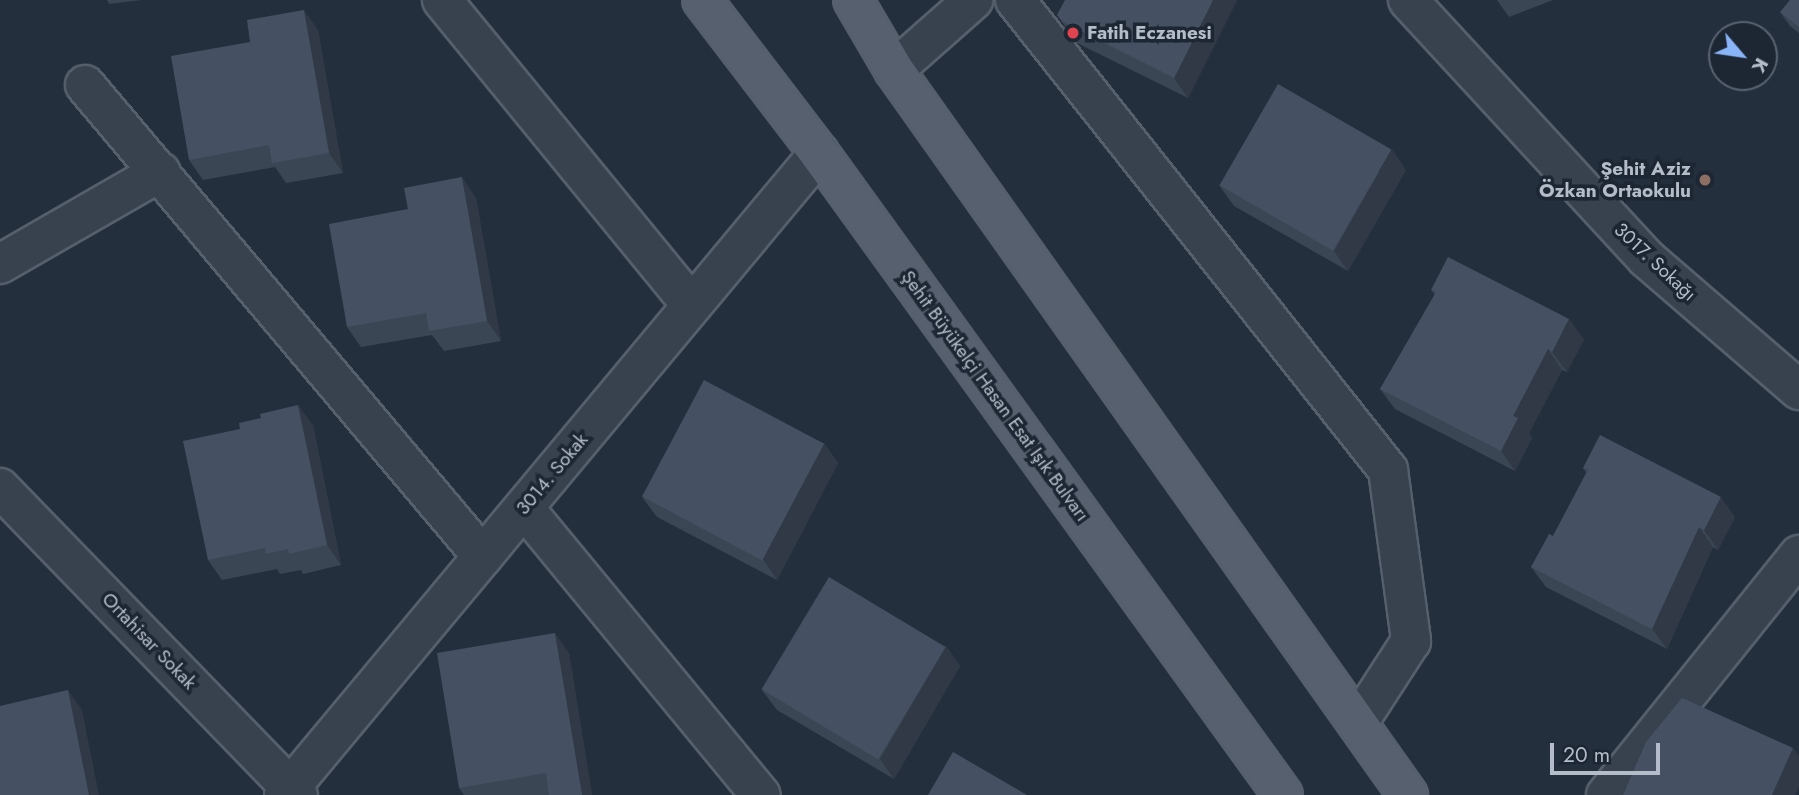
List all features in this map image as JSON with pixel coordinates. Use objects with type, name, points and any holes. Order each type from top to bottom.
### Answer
[{"type":"main road","name":"Şehit Büyükelçi Hasan Esat Işık Bulvarı","points":[[702,0],[819,153],[1283,795]]},
{"type":"main road","points":[[853,0],[894,70],[1408,795]]},
{"type":"street","points":[[442,0],[692,305]]},
{"type":"street","points":[[894,70],[972,0]]},
{"type":"street","points":[[1015,0],[1388,470],[1410,641],[1358,723]]},
{"type":"street","name":"3017. Sokağı","points":[[1408,0],[1646,258],[1799,390]]},
{"type":"street","points":[[85,85],[483,556]]},
{"type":"street","name":"3014. Sokak","points":[[291,793],[483,556],[819,153]]},
{"type":"street","points":[[0,264],[160,173]]},
{"type":"street","name":"Ortahisar Sokak","points":[[0,488],[291,793]]},
{"type":"street","points":[[524,508],[761,795]]},
{"type":"street","points":[[1605,795],[1799,555]]},
{"type":"building","points":[[1065,0],[1213,0],[1174,78],[1063,22],[1057,15]]},
{"type":"building","points":[[1790,0],[1799,0],[1799,27],[1780,12]]},
{"type":"building","points":[[304,10],[329,153],[272,163],[269,145],[189,160],[171,56],[250,42],[247,20]]},
{"type":"building","points":[[1278,84],[1391,150],[1333,251],[1220,185]]},
{"type":"building","points":[[462,177],[487,321],[429,331],[426,313],[347,327],[329,224],[408,209],[404,188]]},
{"type":"building","points":[[1448,257],[1569,319],[1552,352],[1548,349],[1513,416],[1518,418],[1501,451],[1380,389],[1436,292],[1431,290]]},
{"type":"building","points":[[704,380],[824,444],[762,560],[642,497]]},
{"type":"building","points":[[298,405],[327,545],[289,554],[288,549],[266,554],[265,548],[208,560],[183,441],[240,429],[239,423],[261,418],[260,414]]},
{"type":"building","points":[[1600,435],[1721,497],[1704,530],[1699,527],[1652,629],[1531,567],[1549,534],[1553,536],[1588,470],[1583,468]]},
{"type":"building","points":[[829,577],[946,647],[878,759],[762,689]]},
{"type":"building","points":[[555,633],[582,795],[549,795],[546,773],[459,788],[437,653]]},
{"type":"building","points":[[68,690],[89,795],[0,795],[0,706]]},
{"type":"building","points":[[1682,698],[1793,748],[1772,795],[1623,795],[1646,742]]},
{"type":"building","points":[[953,752],[1027,795],[928,795]]},
{"type":"place","name":"Fatih Eczanesi","points":[[1073,33]]},
{"type":"place","name":"Şehit Aziz Özkan Ortaokulu","points":[[1705,180]]}]
